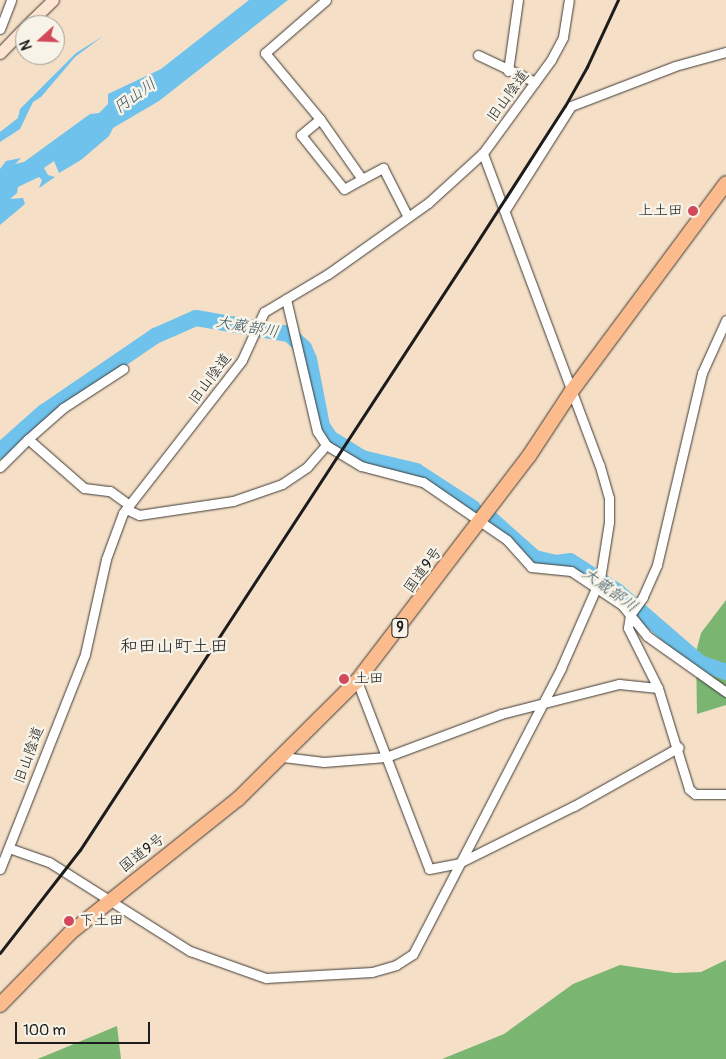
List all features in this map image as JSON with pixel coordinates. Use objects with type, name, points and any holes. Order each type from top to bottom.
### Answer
[{"type":"highway","name":"国道9号","points":[[0,1005],[70,932],[238,799],[283,757],[357,680],[529,456],[571,392],[726,183]]},
{"type":"main road","points":[[37,15],[53,0]]},
{"type":"main road","points":[[0,53],[15,37]]},
{"type":"street","points":[[0,30],[11,0]]},
{"type":"street","points":[[326,0],[265,53],[320,119],[362,180]]},
{"type":"street","points":[[508,71],[518,0]]},
{"type":"street","name":"旧山陰道","points":[[0,869],[85,654],[106,559],[128,507],[242,360],[254,328],[264,312],[328,274],[408,217],[442,192],[484,153],[535,82],[562,37],[569,0]]},
{"type":"street","points":[[505,210],[571,106],[675,66],[726,52]]},
{"type":"street","points":[[478,55],[508,71],[535,82]]},
{"type":"street","points":[[320,119],[301,135],[344,189],[382,168],[408,217]]},
{"type":"street","points":[[9,848],[49,862],[190,951],[266,978],[372,972],[396,966],[413,954],[450,888],[459,863],[485,821],[544,704],[598,588],[609,522],[609,498],[484,153]]},
{"type":"street","points":[[286,299],[316,431],[326,445],[361,466],[422,482],[507,540],[531,567],[571,571],[622,605],[648,636],[726,692]]},
{"type":"street","points":[[726,320],[702,373],[656,565],[643,597],[630,616],[628,628],[635,647],[658,688],[679,747],[689,788],[695,794],[726,794]]},
{"type":"street","points":[[0,467],[63,408],[123,369]]},
{"type":"street","points":[[28,439],[84,488],[110,491],[139,515],[233,501],[282,484],[307,467],[326,445]]},
{"type":"street","points":[[357,680],[428,869],[459,863],[574,806],[679,747]]},
{"type":"street","points":[[283,757],[324,762],[386,757],[501,714],[619,684],[658,688]]},
{"type":"green space","points":[[726,600],[726,705],[697,714],[696,652],[701,633]]},
{"type":"green space","points":[[726,960],[726,1059],[442,1059],[504,1034],[573,984],[620,965],[675,973],[701,972]]},
{"type":"green space","points":[[117,1026],[121,1059],[37,1059],[45,1056]]},
{"type":"water","name":"円山川","points":[[249,0],[288,0],[159,101],[113,128],[109,136],[81,160],[59,173],[54,161],[44,168],[48,175],[55,177],[39,188],[42,180],[39,177],[18,187],[17,193],[10,199],[23,198],[25,204],[0,225],[0,169],[6,161],[21,158],[15,164],[24,162],[90,114],[99,113],[108,104],[108,94],[161,69]]},
{"type":"water","points":[[103,36],[75,57],[41,97],[33,102],[20,129],[0,142],[0,132],[18,118],[20,109],[76,53]]},
{"type":"waterway","name":"大蔵部川","points":[[0,451],[44,412],[155,336],[196,318],[289,334],[304,348],[309,359],[322,426],[330,438],[362,458],[416,471],[473,508]]},
{"type":"waterway","name":"大蔵部川","points":[[491,519],[535,558],[556,563],[570,561],[617,591],[700,663],[726,672]]},
{"type":"railway","points":[[0,953],[80,850],[465,261],[565,106],[587,67],[618,0]]},
{"type":"place","name":"上土田","points":[[693,211]]},
{"type":"place","name":"土田","points":[[344,679]]},
{"type":"place","name":"下土田","points":[[69,921]]},
{"type":"district","name":"和田山町土田","points":[[174,647]]}]
